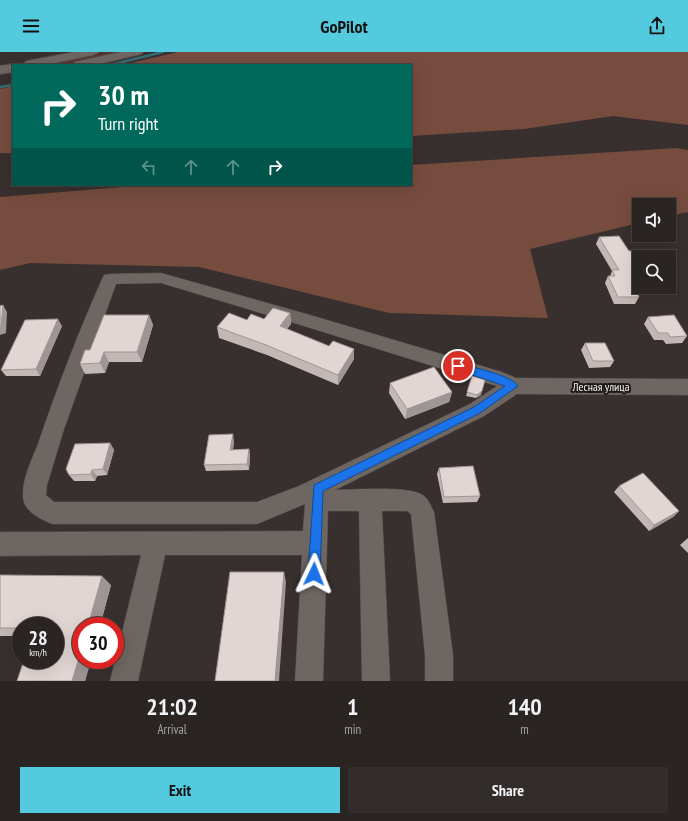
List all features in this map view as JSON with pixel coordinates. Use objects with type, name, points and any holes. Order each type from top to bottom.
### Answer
[{"type":"main road","points":[[32,64],[93,52]]},
{"type":"main road","points":[[83,64],[137,52]]},
{"type":"main road","points":[[0,70],[12,68]]},
{"type":"main road","points":[[0,81],[12,78]]},
{"type":"street","points":[[161,278],[310,321],[502,380],[513,386],[477,410],[317,495],[257,513],[52,512],[40,506],[34,496],[35,485],[98,306],[110,279],[161,278]]},
{"type":"street","name":"Лесная улица","points":[[513,386],[688,387]]},
{"type":"street","points":[[317,495],[370,501],[410,500],[417,504],[422,512],[438,655],[439,681]]},
{"type":"street","points":[[309,681],[317,495]]},
{"type":"street","points":[[370,501],[376,681]]},
{"type":"street","points":[[124,681],[156,543]]},
{"type":"street","points":[[0,544],[315,544]]},
{"type":"shaded area","points":[[105,52],[125,52],[70,64],[46,64]]},
{"type":"shaded area","points":[[178,52],[688,52],[688,125],[613,116],[524,129],[412,136],[412,64],[126,64]]},
{"type":"shaded area","points":[[12,86],[12,153],[0,153],[0,89]]},
{"type":"shaded area","points":[[676,148],[688,150],[688,212],[676,215],[676,198],[632,198],[632,225],[530,249],[548,318],[389,313],[199,267],[30,263],[0,270],[0,197],[135,186],[412,186],[412,165]]},
{"type":"building","points":[[619,236],[629,251],[632,251],[632,294],[638,294],[639,297],[618,297],[608,276],[615,276],[612,270],[619,270],[599,237]]},
{"type":"building","points":[[3,305],[1,326],[0,327],[0,306]]},
{"type":"building","points":[[273,308],[290,313],[280,326],[329,346],[333,341],[354,349],[338,375],[266,345],[217,327],[229,313],[247,320],[251,314],[264,319]]},
{"type":"building","points":[[104,315],[149,315],[137,352],[104,352],[100,363],[80,364],[85,350],[90,350]]},
{"type":"building","points":[[674,315],[687,336],[670,337],[668,333],[658,333],[648,317]]},
{"type":"building","points":[[58,319],[36,369],[1,370],[25,320]]},
{"type":"building","points":[[585,343],[605,343],[614,361],[593,361]]},
{"type":"building","points":[[434,367],[452,392],[407,409],[390,383]]},
{"type":"building","points":[[472,376],[485,380],[482,391],[477,395],[467,392]]},
{"type":"building","points":[[233,434],[230,450],[249,449],[247,464],[204,465],[209,435]]},
{"type":"building","points":[[110,443],[103,469],[92,470],[91,474],[69,475],[66,469],[75,444]]},
{"type":"building","points":[[473,466],[480,496],[444,497],[439,468]]},
{"type":"building","points":[[643,473],[679,511],[654,525],[619,486]]},
{"type":"building","points":[[230,572],[284,572],[275,681],[215,681]]},
{"type":"building","points":[[0,575],[102,576],[91,617],[72,617],[72,669],[76,669],[72,681],[17,681],[21,669],[64,669],[64,617],[12,617],[12,628],[0,628]]},
{"type":"waterway","points":[[114,64],[163,52]]},
{"type":"waterway","points":[[0,87],[12,85]]},
{"type":"route","points":[[314,574],[317,488],[477,410],[513,386],[502,380],[458,366]]}]
